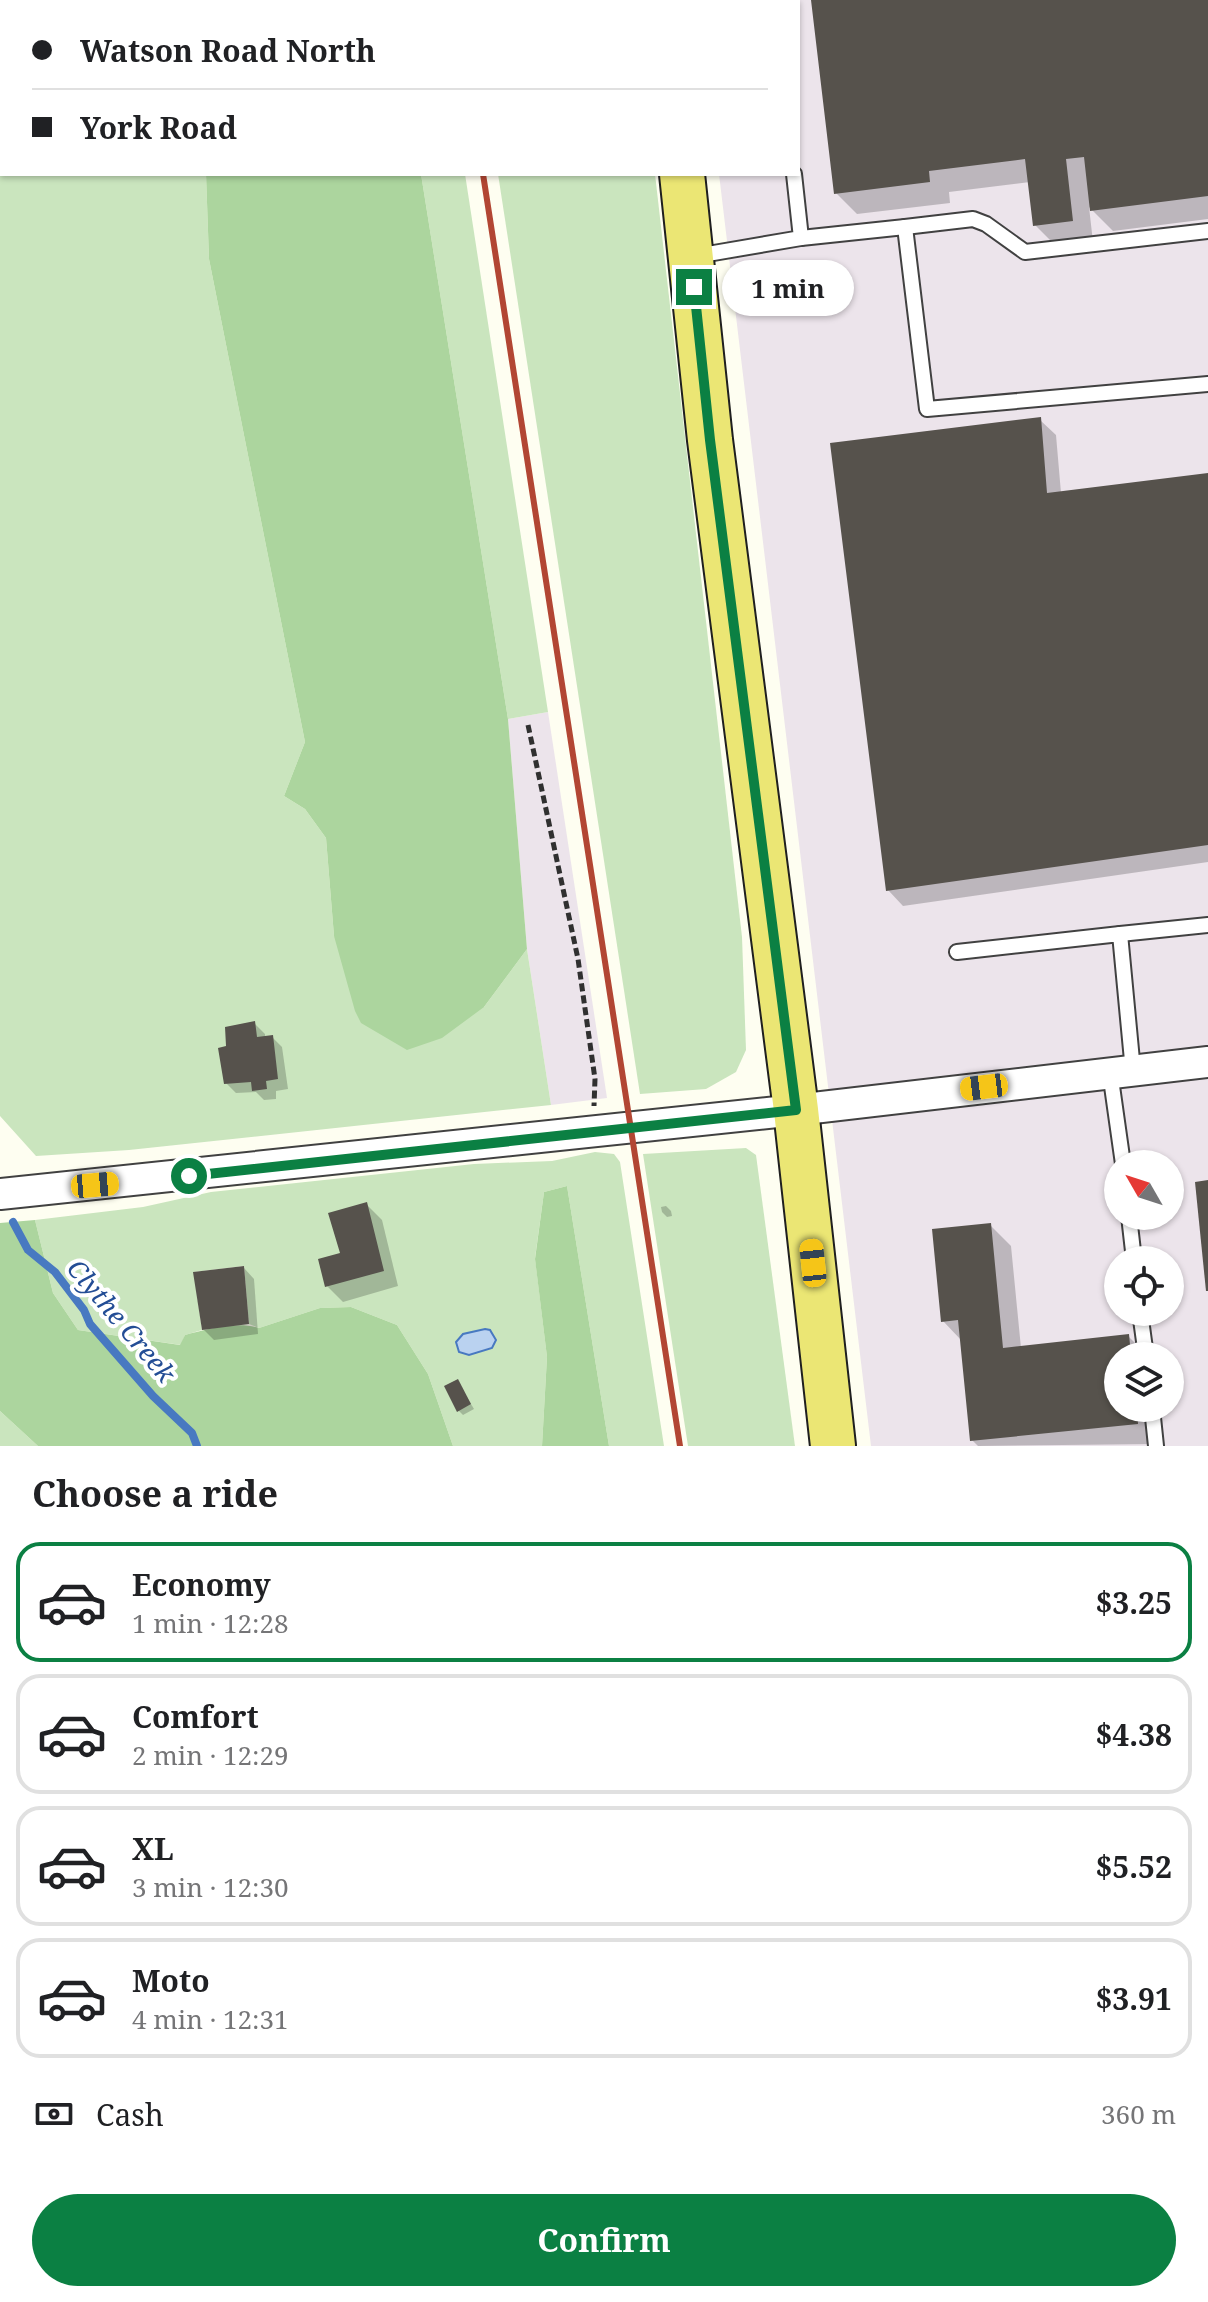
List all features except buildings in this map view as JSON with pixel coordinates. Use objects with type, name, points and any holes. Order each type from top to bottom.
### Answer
[{"type":"main road","points":[[682,176],[710,440],[796,1110],[833,1446]]},
{"type":"street","points":[[0,1194],[796,1110],[1208,1062]]},
{"type":"lane","points":[[794,176],[801,238]]},
{"type":"lane","points":[[691,257],[801,238],[973,219],[986,224],[1025,252],[1208,231]]},
{"type":"lane","points":[[905,227],[927,409],[1208,384]]},
{"type":"lane","points":[[957,952],[1208,925]]},
{"type":"lane","points":[[1120,934],[1123,1150]]},
{"type":"lane","points":[[1153,1422],[1156,1446]]},
{"type":"path","points":[[528,725],[578,959],[595,1079],[593,1131]]},
{"type":"shaded area","points":[[800,0],[1208,0],[1208,1446],[871,1446],[719,176],[800,176]]},
{"type":"shaded area","points":[[548,712],[607,1098],[551,1105],[527,949],[508,719]]},
{"type":"green space","points":[[0,176],[206,176],[209,259],[305,742],[284,796],[305,809],[326,838],[334,936],[484,1007],[527,949],[551,1105],[129,1150],[36,1156],[0,1116]]},
{"type":"green space","points":[[206,176],[421,176],[508,719],[527,949],[484,1007],[442,1038],[407,1050],[361,1023],[355,1011],[334,936],[326,838],[305,809],[284,796],[305,742],[209,259]]},
{"type":"green space","points":[[421,176],[465,176],[548,712],[508,719]]},
{"type":"green space","points":[[498,176],[655,176],[742,937],[746,1050],[736,1072],[706,1089],[640,1094]]},
{"type":"green space","points":[[746,1148],[756,1155],[795,1446],[688,1446],[643,1154]]},
{"type":"green space","points":[[595,1152],[614,1154],[620,1162],[664,1446],[609,1446],[567,1186],[544,1192],[535,1258],[547,1357],[542,1446],[453,1446],[428,1374],[397,1325],[351,1307],[320,1308],[259,1328],[249,1324],[244,1266],[194,1272],[202,1330],[185,1335],[181,1345],[78,1330],[53,1293],[35,1220],[143,1207],[211,1192],[474,1164],[552,1161]]},
{"type":"green space","points":[[567,1186],[609,1446],[542,1446],[547,1357],[535,1259],[544,1192]]},
{"type":"green space","points":[[35,1220],[53,1293],[78,1330],[180,1345],[185,1335],[203,1330],[232,1326],[259,1328],[320,1308],[351,1307],[397,1325],[428,1374],[453,1446],[38,1446],[0,1411],[0,1223]]},
{"type":"green space","points":[[0,1411],[38,1446],[0,1446]]},
{"type":"water","points":[[490,1330],[496,1340],[492,1348],[469,1355],[459,1352],[456,1342],[463,1334]]},
{"type":"waterway","name":"Clythe Creek","points":[[13,1222],[28,1250],[55,1272],[84,1310],[90,1324],[153,1396],[192,1433],[197,1446]]},
{"type":"railway","points":[[483,176],[680,1446]]},
{"type":"route","points":[[189,1176],[796,1110],[710,440],[694,287]]}]
